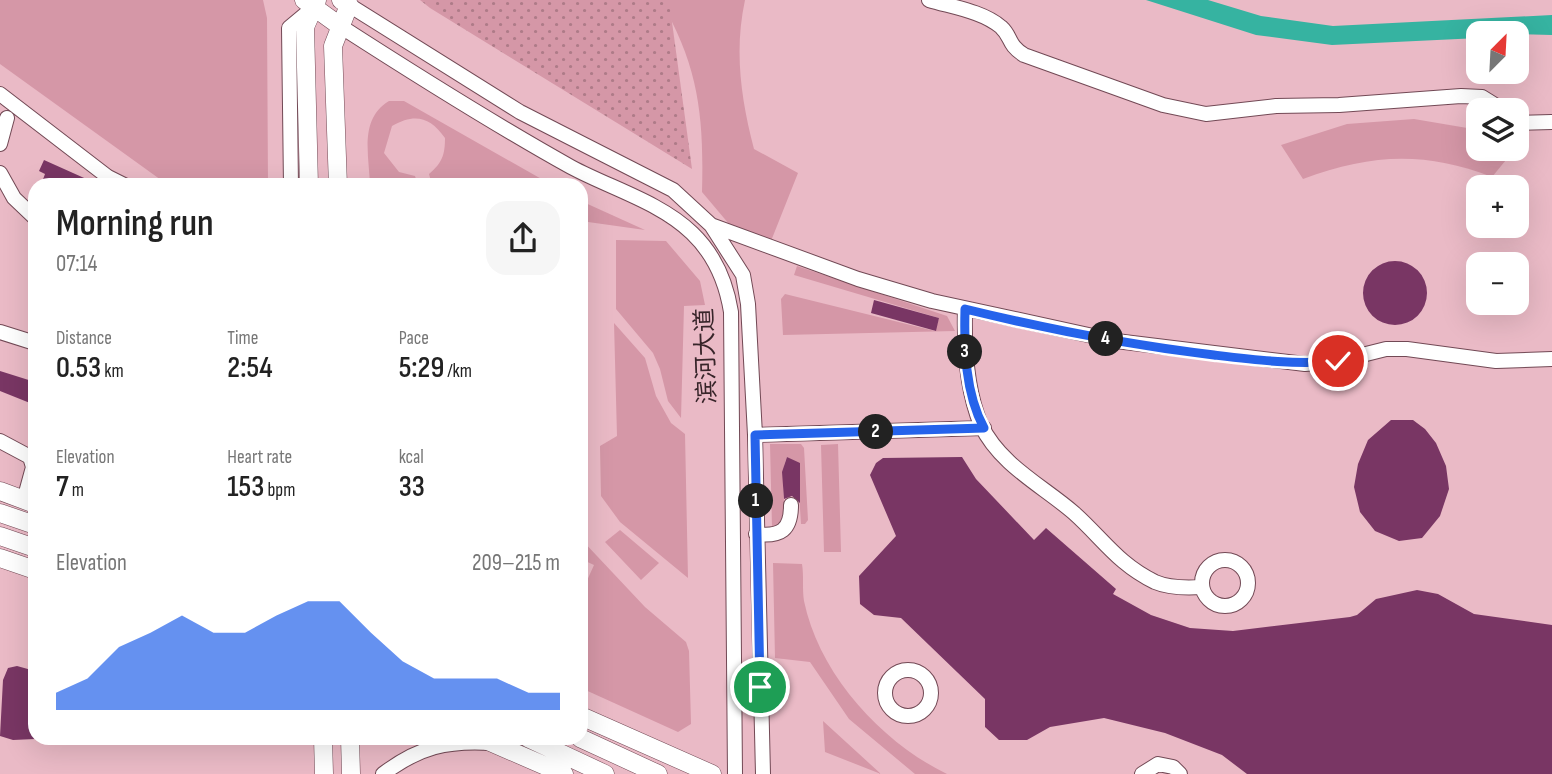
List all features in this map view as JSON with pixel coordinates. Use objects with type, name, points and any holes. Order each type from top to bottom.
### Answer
[{"type":"main road","name":"滨河大道","points":[[312,2],[340,26]]},
{"type":"main road","points":[[309,178],[304,27],[312,2]]},
{"type":"main road","points":[[338,178],[333,46],[345,3]]},
{"type":"main road","points":[[0,491],[28,501]]},
{"type":"main road","points":[[0,513],[28,523]]},
{"type":"main road","points":[[0,536],[28,546]]},
{"type":"main road","points":[[0,558],[28,568]]},
{"type":"main road","points":[[588,719],[712,774]]},
{"type":"main road","points":[[588,742],[658,774]]},
{"type":"main road","points":[[323,745],[324,774]]},
{"type":"main road","points":[[350,745],[351,774]]},
{"type":"main road","points":[[497,745],[564,774]]},
{"type":"main road","points":[[543,745],[605,774]]},
{"type":"street","points":[[929,0],[993,20],[1005,30],[1011,47],[1024,55],[1163,104],[1206,114],[1276,106],[1339,105],[1461,96],[1484,98]]},
{"type":"street","points":[[291,178],[289,28],[312,2]]},
{"type":"street","name":"滨河大道","points":[[345,3],[520,112],[673,190],[711,225],[743,275],[748,304],[755,435],[763,774]]},
{"type":"street","name":"滨河大道","points":[[340,26],[502,129],[591,177],[670,215],[692,233],[711,255],[726,281],[732,312],[735,774]]},
{"type":"street","points":[[0,94],[110,178]]},
{"type":"street","points":[[0,144],[7,118]]},
{"type":"street","points":[[1529,122],[1552,122]]},
{"type":"street","points":[[0,173],[14,198],[28,211]]},
{"type":"street","points":[[711,225],[858,279],[965,309],[1116,341],[1305,364],[1338,361],[1386,349],[1407,349],[1496,361],[1552,359]]},
{"type":"street","points":[[965,309],[964,347],[971,388],[984,428],[1022,474],[1074,513],[1120,562],[1157,583],[1185,588],[1202,587]]},
{"type":"street","points":[[0,332],[28,341]]},
{"type":"street","points":[[755,435],[984,428]]},
{"type":"street","points":[[0,442],[28,456]]},
{"type":"street","points":[[756,534],[773,536],[785,532],[791,522],[791,505]]},
{"type":"street","points":[[383,774],[404,758],[445,745]]},
{"type":"street","points":[[1142,774],[1151,766],[1166,764],[1180,774]]},
{"type":"shaded area","points":[[0,0],[263,0],[267,18],[268,178],[158,178],[0,64]]},
{"type":"shaded area","points":[[420,0],[669,0],[692,169],[430,8]]},
{"type":"shaded area","points":[[660,0],[745,0],[740,38],[740,75],[754,149],[798,173],[771,241],[729,224],[702,192],[700,116],[691,70],[673,24]]},
{"type":"shaded area","points":[[1146,0],[1208,0],[1261,16],[1333,26],[1552,15],[1552,35],[1530,34],[1530,21],[1466,21],[1466,39],[1332,45],[1256,35]]},
{"type":"shaded area","points":[[389,101],[404,101],[540,178],[430,178],[429,174],[442,158],[445,138],[434,125],[421,119],[408,119],[392,126],[384,153],[399,172],[416,178],[370,178],[368,138],[373,118]]},
{"type":"shaded area","points":[[1414,119],[1466,128],[1466,161],[1505,161],[1494,175],[1443,163],[1398,159],[1352,164],[1303,179],[1281,145],[1347,124]]},
{"type":"shaded area","points":[[588,204],[645,230],[588,222]]},
{"type":"shaded area","points":[[616,240],[666,241],[700,281],[705,305],[684,306],[681,418],[668,401],[653,353],[616,309]]},
{"type":"shaded area","points":[[797,266],[947,316],[955,331],[783,335],[781,299],[785,294],[935,331],[939,318],[794,275]]},
{"type":"shaded area","points":[[614,323],[645,358],[656,396],[671,423],[685,434],[688,578],[620,522],[601,496],[600,446],[617,436]]},
{"type":"shaded area","points":[[770,444],[801,444],[804,448],[808,520],[805,524],[801,524],[798,478],[800,464],[787,457],[783,474],[782,518],[778,526],[772,527]]},
{"type":"shaded area","points":[[838,444],[841,552],[824,552],[821,445]]},
{"type":"shaded area","points":[[620,530],[659,563],[641,580],[605,542]]},
{"type":"shaded area","points":[[588,546],[645,607],[686,642],[689,651],[691,724],[678,732],[588,691],[588,578],[594,565],[588,562]]},
{"type":"shaded area","points":[[773,563],[802,564],[804,601],[812,628],[823,654],[856,703],[899,744],[947,774],[915,774],[849,719],[810,662],[775,658]]},
{"type":"shaded area","points":[[823,721],[881,774],[825,752]]},
{"type":"building","points":[[44,160],[84,178],[44,178],[45,174],[39,171]]},
{"type":"building","points":[[1395,261],[1418,270],[1427,293],[1418,316],[1395,325],[1372,316],[1363,293],[1372,270]]},
{"type":"building","points":[[874,300],[939,318],[936,331],[871,313]]},
{"type":"building","points":[[0,371],[28,380],[28,402],[0,391]]},
{"type":"building","points":[[1391,420],[1413,420],[1425,429],[1436,443],[1446,466],[1449,489],[1440,516],[1422,538],[1399,541],[1375,531],[1360,512],[1354,487],[1358,464],[1368,440]]},
{"type":"building","points":[[787,457],[800,463],[800,503],[792,496],[784,499],[782,472]]},
{"type":"building","points":[[962,457],[976,479],[1034,540],[1046,528],[1116,589],[1113,594],[1151,615],[1190,628],[1233,631],[1350,617],[1357,615],[1376,599],[1417,590],[1438,594],[1474,614],[1552,625],[1552,774],[1247,774],[1222,755],[1165,733],[1104,718],[1050,727],[1027,740],[999,740],[985,727],[985,699],[901,618],[874,615],[860,604],[859,576],[896,536],[870,475],[876,463],[883,458]]},
{"type":"building","points":[[17,666],[28,669],[28,739],[13,740],[0,736],[3,680],[8,668]]},
{"type":"route","points":[[760,687],[755,435],[984,428],[971,388],[964,347],[965,309],[1116,341],[1191,352],[1305,364],[1338,361]]}]
